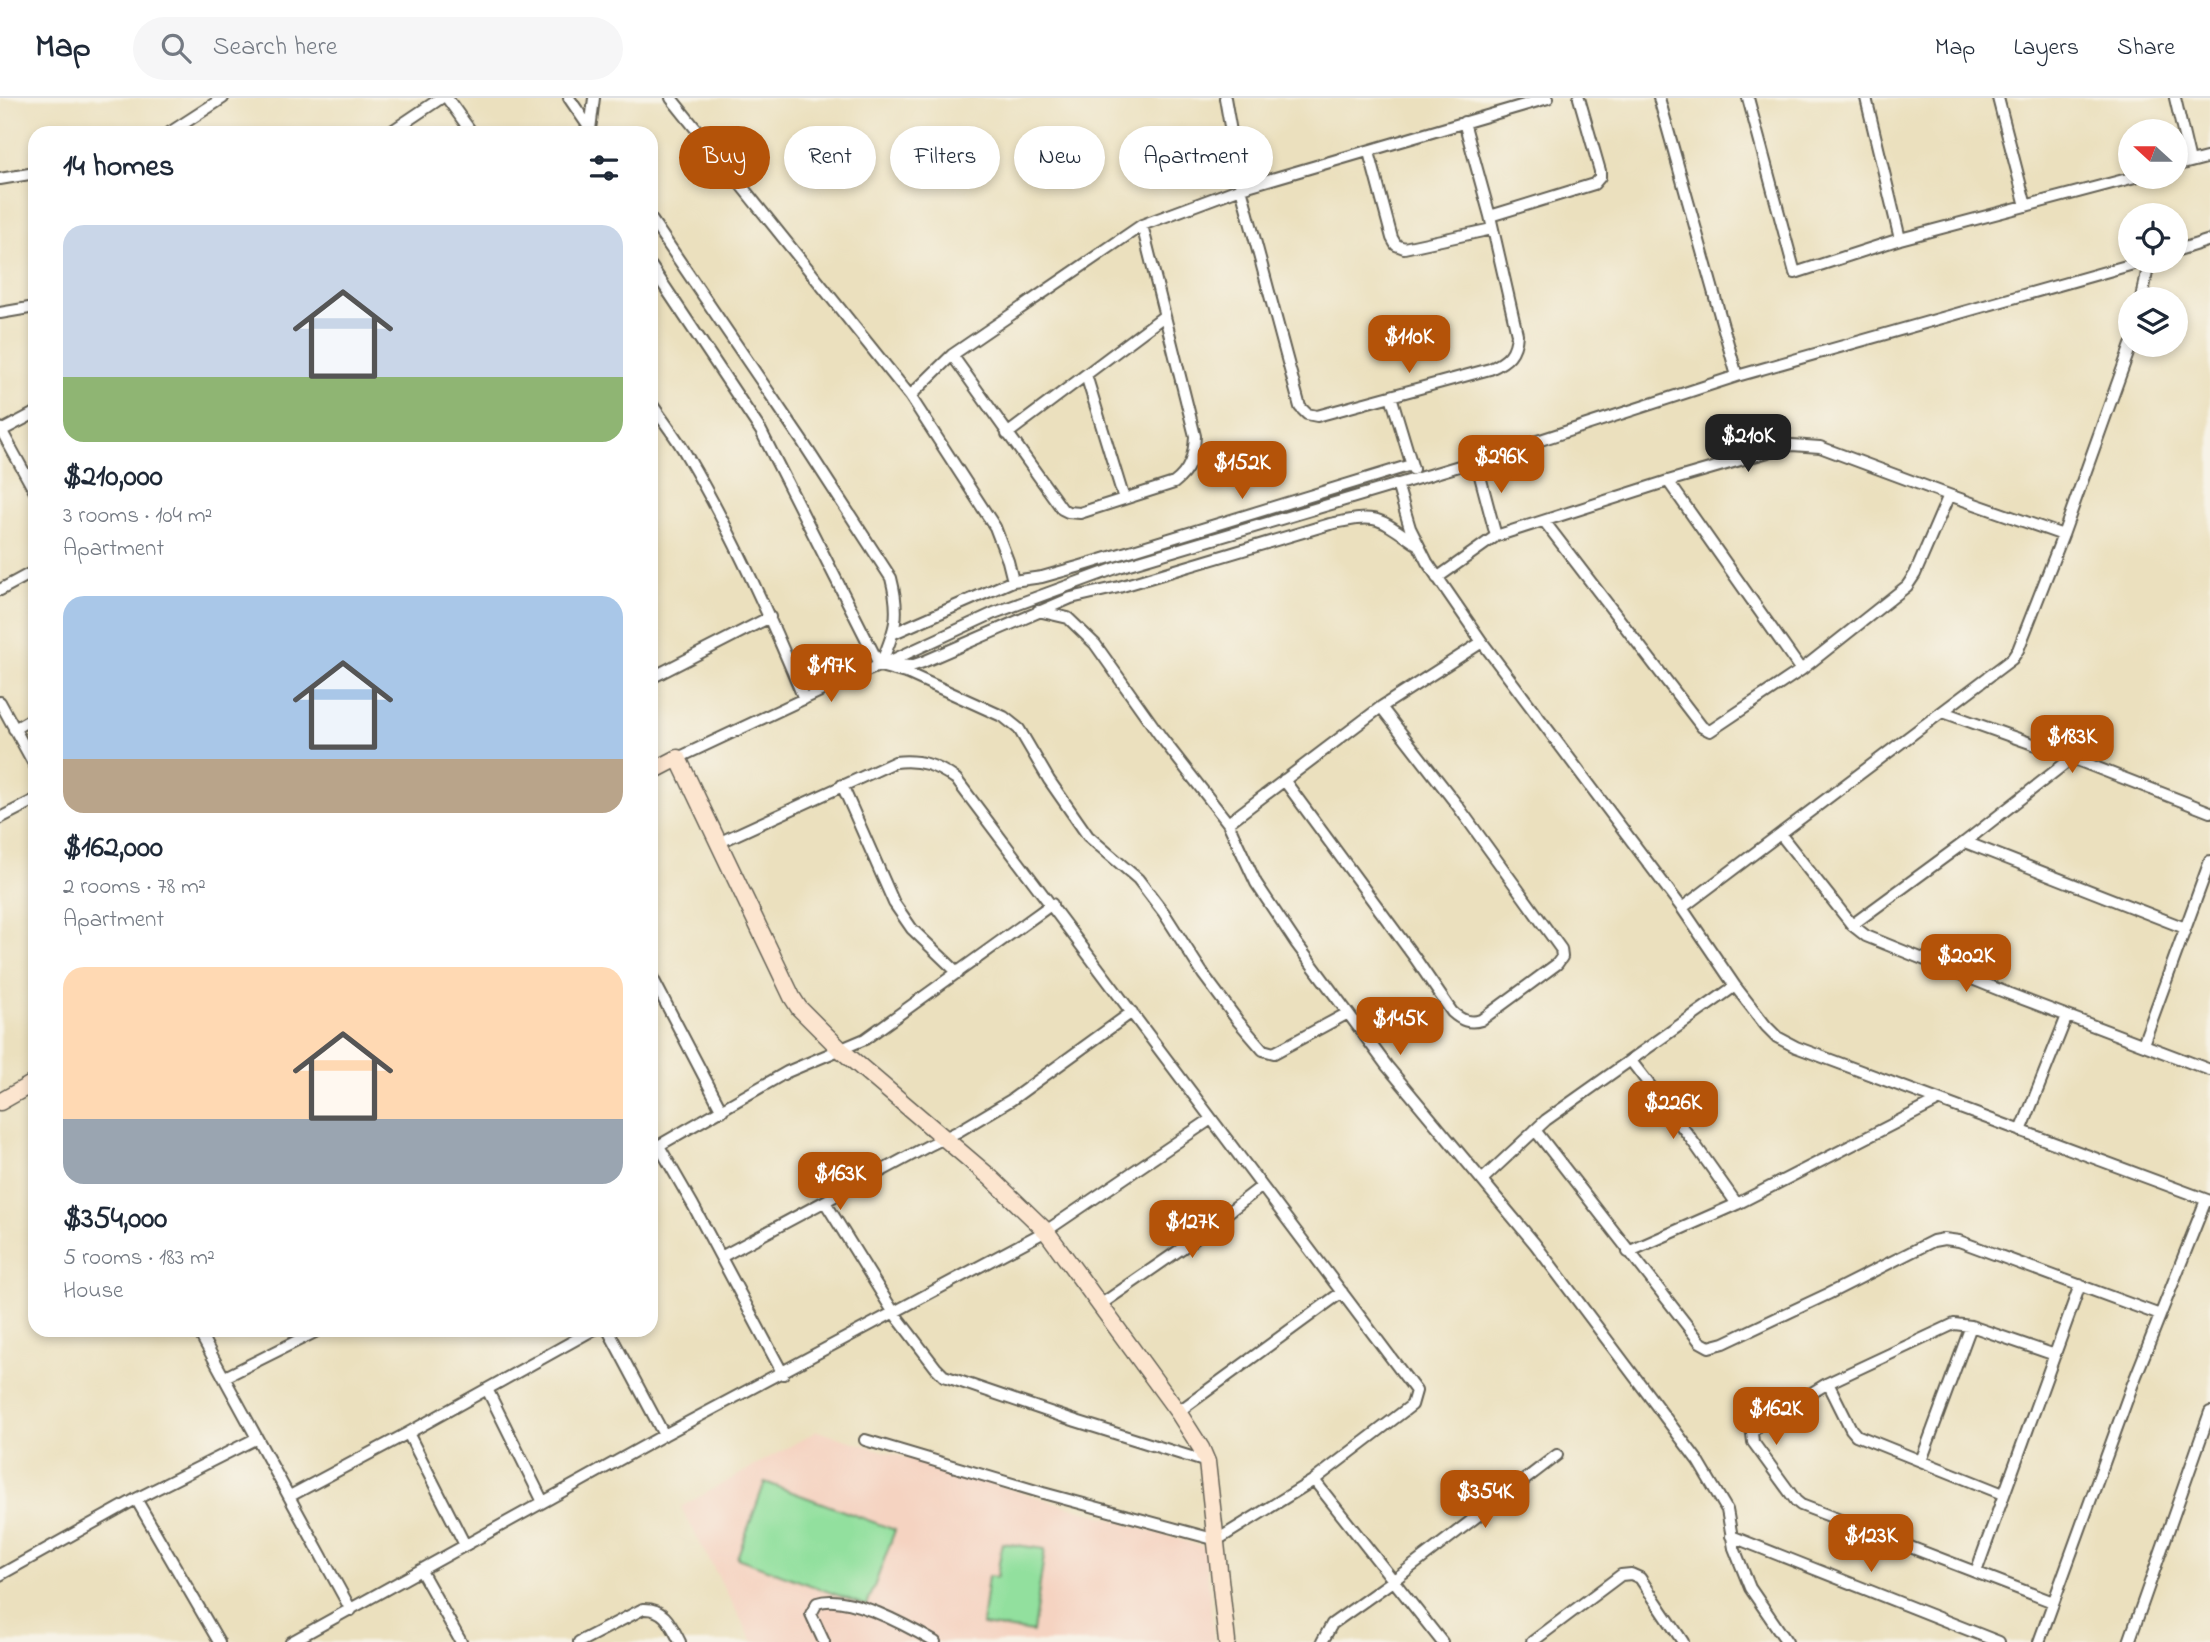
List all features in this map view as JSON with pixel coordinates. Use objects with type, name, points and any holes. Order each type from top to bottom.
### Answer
[{"type":"street","points":[[180,126],[223,98]]},
{"type":"street","points":[[399,126],[441,98]]},
{"type":"street","points":[[447,98],[467,126]]},
{"type":"street","points":[[569,98],[587,126]]},
{"type":"street","points":[[592,126],[594,98]]},
{"type":"street","points":[[671,98],[910,396],[995,527],[1013,581]]},
{"type":"street","points":[[1225,98],[1230,126]]},
{"type":"street","points":[[1273,179],[1548,98]]},
{"type":"street","points":[[1490,216],[1597,181],[1600,171],[1579,98]]},
{"type":"street","points":[[1659,98],[1737,376]]},
{"type":"street","points":[[1748,98],[1795,273],[1900,239],[2118,182]]},
{"type":"street","points":[[1866,98],[1900,239]]},
{"type":"street","points":[[1998,98],[2026,206]]},
{"type":"street","points":[[2175,98],[2190,162],[2210,157]]},
{"type":"street","points":[[1241,189],[1300,407],[1307,414],[1317,416],[1490,369],[1504,363],[1511,356],[1517,345],[1517,334],[1490,216],[1464,122]]},
{"type":"street","points":[[1369,152],[1391,239],[1400,247],[1492,229]]},
{"type":"street","points":[[0,179],[28,174]]},
{"type":"street","points":[[910,396],[952,355],[1142,225],[1238,189]]},
{"type":"street","points":[[952,355],[1056,505],[1062,509],[1080,513],[1174,483],[1184,475],[1191,463],[1195,436],[1142,225]]},
{"type":"street","points":[[658,229],[802,441],[891,578],[896,599],[894,633],[883,664]]},
{"type":"street","points":[[2188,247],[2210,240]]},
{"type":"street","points":[[658,768],[994,613],[1119,567],[1476,461],[1737,376],[2118,269]]},
{"type":"street","points":[[658,276],[761,431],[883,664],[985,708],[1015,724],[1088,836],[1138,879],[1217,993],[1263,1050],[1274,1053],[1348,1013]]},
{"type":"street","points":[[0,313],[28,308]]},
{"type":"street","points":[[1007,434],[1164,316]]},
{"type":"street","points":[[1682,908],[2012,659],[2018,650],[2063,535],[2127,357]]},
{"type":"street","points":[[1086,375],[1124,499]]},
{"type":"street","points":[[1391,396],[1415,479]]},
{"type":"street","points":[[658,413],[703,484],[770,617],[804,699]]},
{"type":"street","points":[[28,416],[1,430],[28,479]]},
{"type":"street","points":[[1437,578],[1496,536],[1792,445],[1820,447],[2063,535]]},
{"type":"street","points":[[1476,461],[1496,536]]},
{"type":"street","points":[[894,633],[1013,581],[1042,577],[1081,566],[1411,465]]},
{"type":"street","points":[[1668,481],[1801,670]]},
{"type":"street","points":[[1397,484],[1410,528],[1437,578],[1682,908],[1766,1026],[1787,1043],[2208,1200],[2101,1468],[2039,1642]]},
{"type":"street","points":[[1544,521],[1704,729],[1714,730],[1801,670],[1907,586],[1915,574],[1949,495]]},
{"type":"street","points":[[883,664],[904,667],[923,662],[1071,598],[1119,587],[1297,533],[1361,517],[1382,521],[1418,544]]},
{"type":"street","points":[[0,590],[28,575]]},
{"type":"street","points":[[1038,611],[1068,618],[1095,644],[1227,823],[1256,883],[1296,943],[1394,1074],[1542,1253],[1698,1461],[1727,1510],[1731,1536],[1750,1588],[1787,1642]]},
{"type":"street","points":[[658,674],[770,617]]},
{"type":"street","points":[[1227,823],[1381,706],[1482,642]]},
{"type":"street","points":[[0,702],[28,754]]},
{"type":"street","points":[[1284,780],[1459,1018],[1469,1022],[1481,1020],[1557,964],[1562,957],[1561,949],[1381,706]]},
{"type":"street","points":[[1943,712],[2072,758],[2210,813]]},
{"type":"street","points":[[14,729],[28,721]]},
{"type":"street","points":[[678,758],[795,1003],[841,1050],[945,1138],[1046,1231],[1178,1412],[1201,1448],[1207,1462],[1227,1642]]},
{"type":"street","points":[[1852,925],[1965,842],[2072,758]]},
{"type":"street","points":[[718,843],[895,762],[924,762],[942,769],[956,779],[1414,1387],[1416,1395],[1412,1405],[1314,1480],[1217,1540],[865,1440]]},
{"type":"street","points":[[842,785],[894,903],[912,929],[958,973]]},
{"type":"street","points":[[0,818],[28,804]]},
{"type":"street","points":[[1781,835],[1852,925],[1866,936],[2210,1070]]},
{"type":"street","points":[[1965,842],[2185,928]]},
{"type":"street","points":[[2143,1044],[2210,861]]},
{"type":"street","points":[[658,1146],[787,1072],[873,1034],[1052,904]]},
{"type":"street","points":[[1483,1179],[1535,1130],[1735,986]]},
{"type":"street","points":[[658,988],[722,1111]]},
{"type":"street","points":[[721,1257],[1011,1100],[1132,1012]]},
{"type":"street","points":[[2021,1131],[2067,1016]]},
{"type":"street","points":[[1631,1061],[1737,1204]]},
{"type":"street","points":[[0,1102],[28,1086]]},
{"type":"street","points":[[1628,1252],[1737,1204],[1938,1101]]},
{"type":"street","points":[[291,1642],[664,1435],[783,1374],[1046,1231],[1212,1119]]},
{"type":"street","points":[[1535,1130],[1700,1342],[1709,1347],[1724,1343],[1828,1294],[1938,1239],[1959,1241],[2160,1315]]},
{"type":"street","points":[[658,1153],[721,1257],[783,1374]]},
{"type":"street","points":[[1100,1305],[1181,1249],[1262,1186]]},
{"type":"street","points":[[825,1202],[894,1313],[936,1368],[952,1380],[1207,1462]]},
{"type":"street","points":[[1976,1572],[2080,1285]]},
{"type":"street","points":[[1178,1412],[1342,1292]]},
{"type":"street","points":[[2053,1602],[1796,1502],[1753,1442],[1752,1433],[1759,1425],[1828,1383],[1954,1324],[1971,1326],[2055,1355]]},
{"type":"street","points":[[1921,1461],[1971,1326]]},
{"type":"street","points":[[202,1337],[351,1610]]},
{"type":"street","points":[[225,1377],[305,1337]]},
{"type":"street","points":[[290,1496],[580,1337]]},
{"type":"street","points":[[612,1337],[664,1435]]},
{"type":"street","points":[[1828,1383],[1856,1435],[2003,1494]]},
{"type":"street","points":[[487,1389],[543,1502]]},
{"type":"street","points":[[2129,1642],[2210,1412]]},
{"type":"street","points":[[408,1433],[465,1545]]},
{"type":"street","points":[[0,1575],[136,1499],[257,1438]]},
{"type":"street","points":[[1322,1642],[1332,1624],[1557,1455]]},
{"type":"street","points":[[1314,1480],[1442,1642]]},
{"type":"street","points":[[136,1499],[219,1642]]},
{"type":"street","points":[[1731,1536],[1999,1642]]},
{"type":"street","points":[[421,1571],[461,1642]]},
{"type":"street","points":[[1532,1642],[1621,1575],[1626,1574],[1640,1578],[1683,1642]]},
{"type":"street","points":[[824,1642],[811,1614],[817,1603],[829,1601],[871,1611],[907,1625],[935,1642]]},
{"type":"street","points":[[579,1642],[643,1609],[661,1612],[680,1642]]},
{"type":"shaded area","points":[[817,1431],[1205,1547],[1214,1642],[753,1642],[681,1507]]},
{"type":"green space","points":[[765,1482],[895,1530],[867,1606],[737,1558]]},
{"type":"green space","points":[[1002,1543],[1045,1549],[1033,1632],[982,1625],[988,1576],[997,1577]]}]
